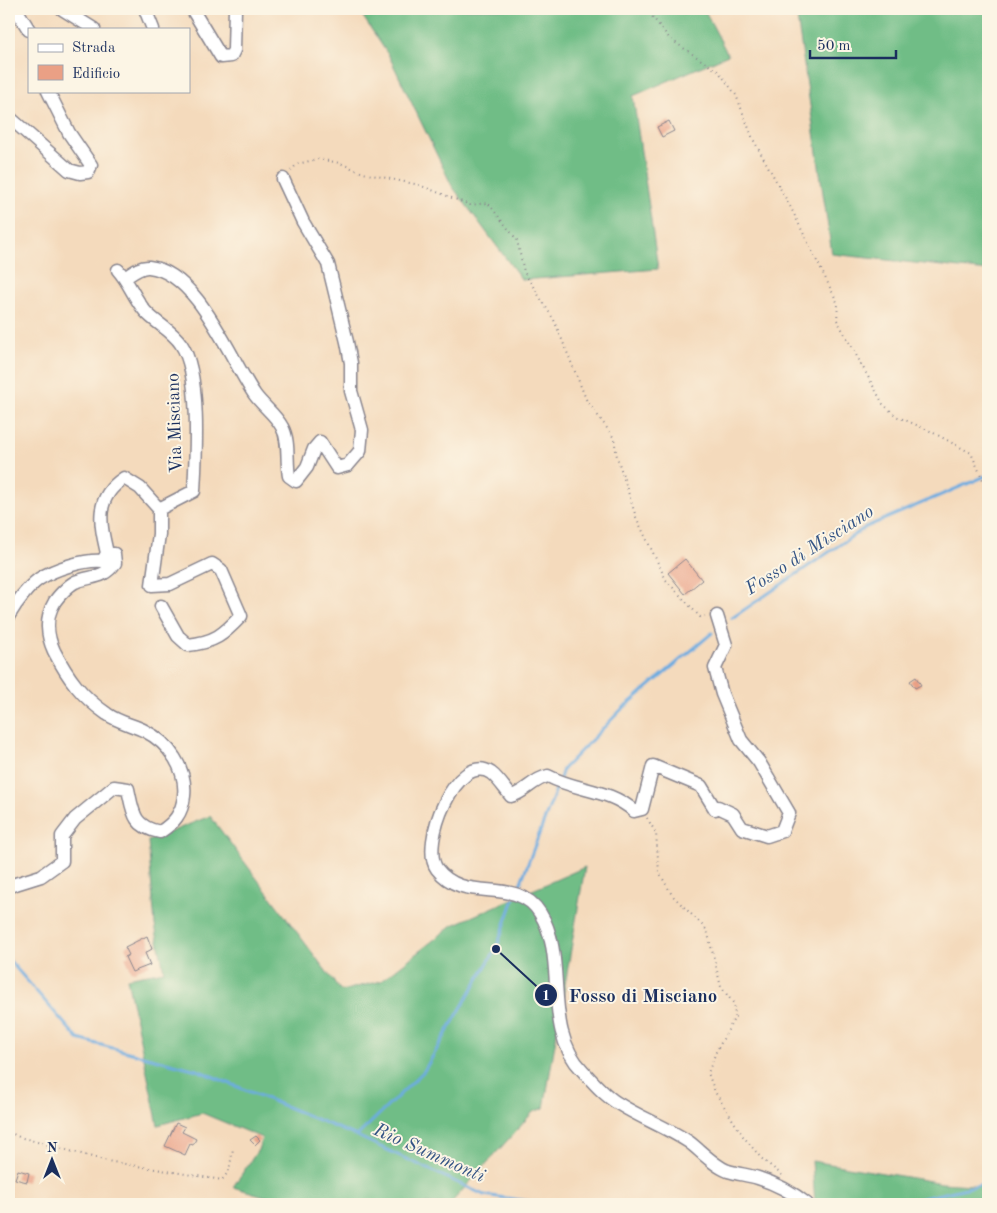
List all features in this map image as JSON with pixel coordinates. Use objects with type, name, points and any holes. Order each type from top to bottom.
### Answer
[{"type":"street","points":[[16,9],[28,28]]},
{"type":"street","points":[[62,9],[92,28]]},
{"type":"street","points":[[145,9],[152,28]]},
{"type":"street","points":[[192,9],[221,57],[231,56],[234,50],[235,9]]},
{"type":"street","points":[[9,117],[60,160],[69,170],[80,173],[88,172],[91,165],[70,133],[49,92]]},
{"type":"street","name":"Via Misciano","points":[[159,509],[194,491],[196,421],[190,363],[181,344],[163,325],[147,313],[134,296],[122,274],[147,266],[161,270],[184,284],[222,335],[255,395],[282,427],[289,476],[296,481],[307,467],[314,449],[320,442],[337,468],[348,465],[360,451],[362,430],[351,391],[351,363],[341,311],[328,264],[303,222],[283,179]]},
{"type":"street","points":[[9,615],[39,580],[76,565],[95,560],[103,561],[107,553],[101,527],[102,507],[112,486],[124,478],[140,488],[159,509],[159,534],[152,585],[170,584],[212,564],[220,570],[241,616],[229,628],[209,642],[188,644],[178,636],[161,606]]},
{"type":"street","points":[[9,886],[40,876],[62,861],[62,836],[75,820],[114,787],[128,789],[135,818],[147,829],[160,832],[172,824],[181,808],[185,789],[176,757],[148,732],[108,715],[89,699],[66,675],[52,647],[47,624],[54,603],[74,582],[108,573],[115,564],[114,554],[107,553]]},
{"type":"street","points":[[717,616],[726,646],[715,668],[722,694],[741,740],[759,762],[789,813],[782,831],[768,836],[742,828],[733,814],[718,807],[715,809],[701,786],[654,766],[642,809],[634,811],[611,796],[563,784],[548,776],[538,778],[518,795],[510,796],[490,772],[476,770],[461,776],[438,815],[431,851],[437,869],[462,888],[524,896],[540,913],[550,937],[554,960],[558,1016],[566,1045],[581,1069],[618,1104],[669,1130],[727,1170],[782,1187],[808,1204]]},
{"type":"path","points":[[646,9],[670,39],[719,72],[736,95],[753,139],[791,208],[838,304],[837,320],[883,404],[896,416],[930,431],[971,453],[988,491]]},
{"type":"path","points":[[283,179],[297,164],[318,159],[340,163],[363,173],[419,185],[470,205],[488,203],[517,240],[524,272],[554,320],[586,399],[614,438],[617,457],[636,517],[666,580],[700,617],[717,616]]},
{"type":"path","points":[[642,809],[656,833],[659,872],[672,895],[706,930],[721,986],[734,1004],[735,1017],[716,1052],[708,1073],[715,1092],[743,1136],[761,1158],[781,1173],[786,1182],[782,1187]]},
{"type":"path","points":[[9,1132],[19,1137],[107,1161],[222,1180],[229,1171],[233,1149]]},
{"type":"green space","points":[[358,9],[704,9],[728,55],[633,96],[658,269],[522,280],[452,186],[389,56]]},
{"type":"green space","points":[[793,9],[988,9],[988,271],[832,254],[797,17]]},
{"type":"green space","points":[[210,816],[341,991],[381,981],[453,925],[585,867],[544,1108],[533,1112],[450,1204],[292,1204],[233,1187],[258,1150],[262,1138],[202,1113],[158,1125],[127,978],[164,971],[155,925],[148,841]]},
{"type":"green space","points":[[812,1161],[942,1183],[987,1186],[988,1179],[988,1204],[815,1204]]},
{"type":"building","points":[[669,121],[674,131],[662,137],[657,127]]},
{"type":"building","points":[[685,559],[702,580],[685,594],[668,573]]},
{"type":"building","points":[[916,677],[921,685],[915,688],[910,681]]},
{"type":"building","points":[[147,936],[152,949],[145,953],[150,965],[132,972],[125,957],[129,955],[125,947]]},
{"type":"building","points":[[176,1123],[185,1127],[182,1132],[196,1139],[193,1145],[190,1144],[185,1155],[165,1146]]},
{"type":"building","points":[[256,1136],[260,1140],[255,1145],[250,1140]]},
{"type":"building","points":[[18,1170],[29,1173],[27,1182],[15,1179]]},
{"type":"waterway","name":"Fosso di Misciano","points":[[732,618],[866,527],[988,475]]},
{"type":"waterway","name":"Fosso di Misciano","points":[[560,778],[563,769],[621,710],[712,633]]},
{"type":"waterway","name":"Fosso di Misciano","points":[[518,890],[558,784]]},
{"type":"waterway","name":"Fosso di Misciano","points":[[9,960],[78,1039],[197,1070],[357,1136],[424,1071],[496,949],[514,899]]},
{"type":"waterway","name":"Rio Summonti","points":[[357,1136],[484,1195],[550,1204]]},
{"type":"waterway","name":"Rio Summonti","points":[[897,1204],[988,1183]]},
{"type":"place","name":"Fosso di Misciano","points":[[496,949]]}]
